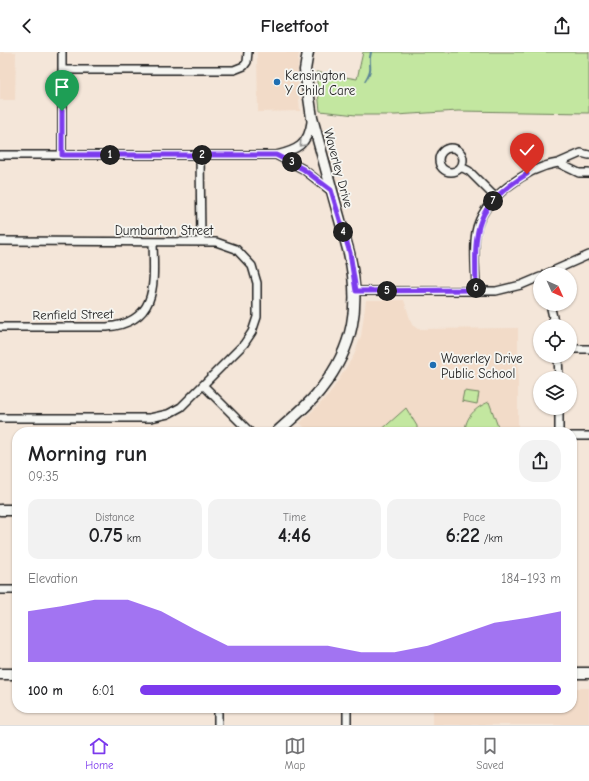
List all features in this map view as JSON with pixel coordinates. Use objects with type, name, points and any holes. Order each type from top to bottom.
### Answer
[{"type":"street","points":[[62,52],[62,155]]},
{"type":"street","points":[[62,70],[234,70],[244,66],[247,62],[248,52]]},
{"type":"street","name":"Waverley Drive","points":[[283,427],[320,390],[341,358],[352,328],[356,291],[350,253],[331,190],[312,118],[305,70],[308,52]]},
{"type":"street","points":[[0,155],[276,155],[297,149],[305,142],[310,132],[312,118]]},
{"type":"street","points":[[476,290],[476,233],[485,209],[518,179],[533,170],[558,163],[581,153],[589,155]]},
{"type":"street","points":[[200,155],[201,241]]},
{"type":"street","points":[[276,155],[303,169],[331,190]]},
{"type":"street","points":[[558,163],[579,173],[589,173]]},
{"type":"street","points":[[461,167],[469,171],[496,198]]},
{"type":"street","name":"Dumbarton Street","points":[[0,242],[216,242],[231,246],[242,254],[254,271],[258,290],[257,317],[252,332],[244,344],[178,409],[159,417],[0,418]]},
{"type":"street","name":"Renfield Street","points":[[0,327],[107,327],[120,326],[132,320],[145,310],[152,292],[153,242]]},
{"type":"street","points":[[562,267],[589,255]]},
{"type":"street","points":[[356,291],[496,291],[533,279]]},
{"type":"street","points":[[577,349],[589,349]]},
{"type":"street","points":[[203,385],[245,427]]},
{"type":"street","points":[[559,415],[559,427]]},
{"type":"street","points":[[577,436],[589,436]]},
{"type":"street","points":[[0,510],[12,510]]},
{"type":"street","points":[[0,590],[12,590]]},
{"type":"street","points":[[577,673],[589,673]]},
{"type":"street","points":[[0,674],[12,674]]},
{"type":"street","points":[[218,713],[218,725]]},
{"type":"street","points":[[347,713],[347,725]]},
{"type":"shaded area","points":[[0,52],[16,52],[15,100],[0,100]]},
{"type":"shaded area","name":"Kensington Y Child Care","points":[[257,52],[299,52],[297,77],[300,111],[258,112]]},
{"type":"shaded area","name":"Waverley Drive Public School","points":[[366,300],[404,300],[412,325],[418,329],[518,328],[518,427],[304,427],[300,423],[329,395],[354,355],[361,336]]},
{"type":"shaded area","points":[[577,688],[589,688],[589,725],[433,725],[433,713],[577,713]]},
{"type":"green space","points":[[363,52],[589,52],[589,113],[458,111],[396,115],[356,115],[320,111],[316,72],[357,79]]},
{"type":"green space","points":[[464,391],[479,393],[477,404],[462,401]]},
{"type":"green space","points":[[489,402],[498,427],[465,427],[472,413]]},
{"type":"green space","points":[[406,408],[417,426],[417,427],[385,427]]},
{"type":"waterway","points":[[365,81],[370,72],[371,52]]},
{"type":"place","name":"Kensington Y Child Care","points":[[277,82]]},
{"type":"place","name":"Waverley Drive Public School","points":[[433,365]]},
{"type":"route","points":[[62,111],[62,155],[276,155],[292,162],[314,176],[331,190],[350,253],[356,291],[476,290],[476,233],[485,209],[501,193],[518,179],[527,174]]}]
